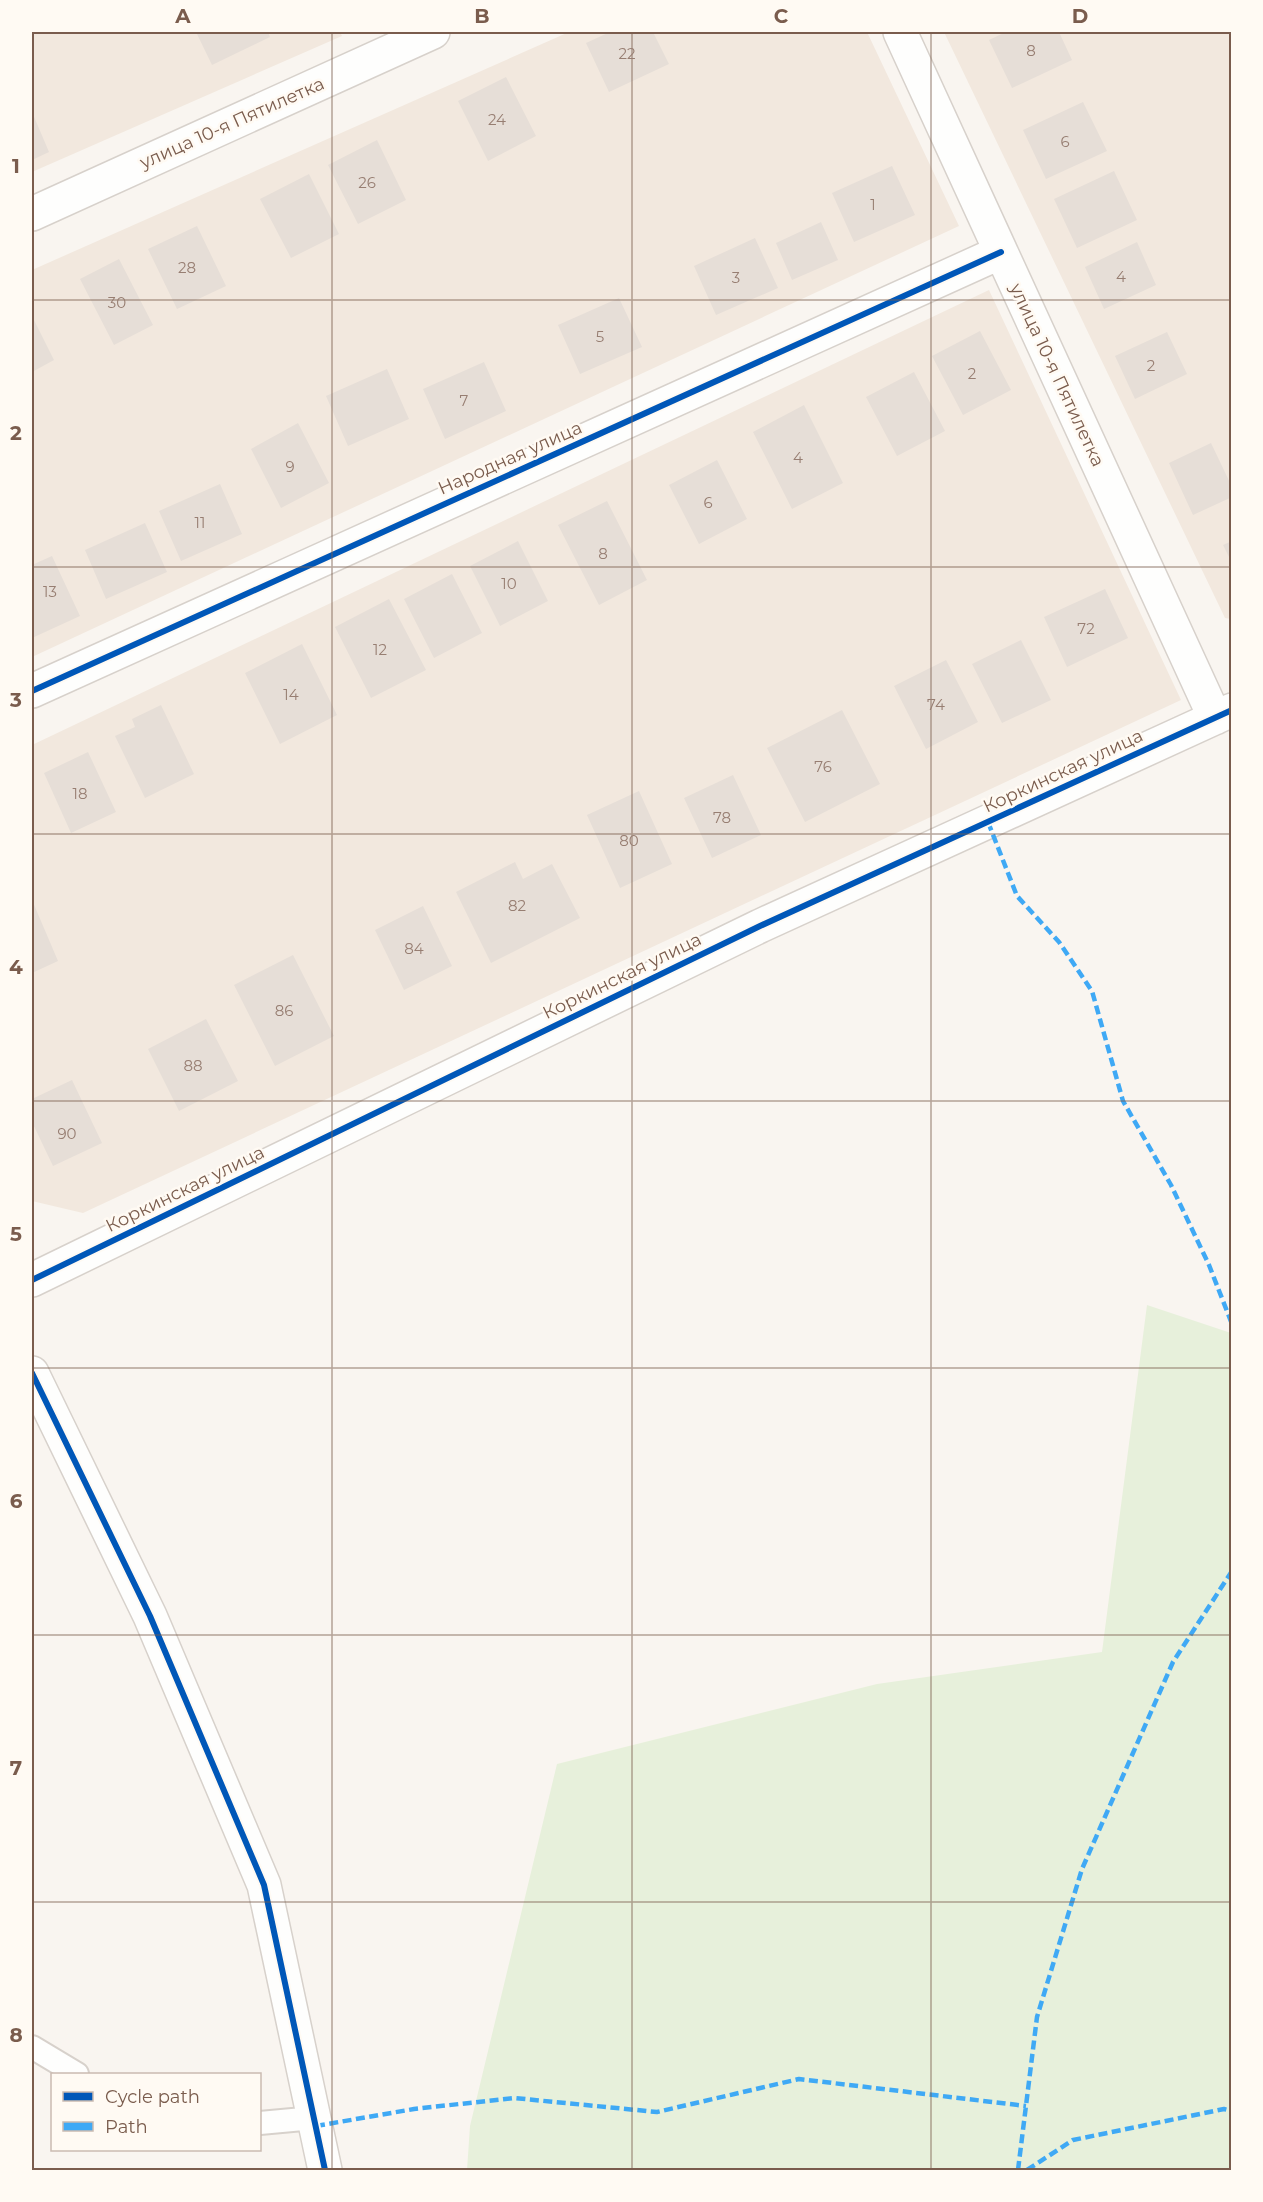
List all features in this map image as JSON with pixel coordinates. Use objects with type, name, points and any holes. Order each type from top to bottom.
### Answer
[{"type":"street","name":"улица 10-я Пятилетка","points":[[32,214],[378,43],[433,32]]},
{"type":"street","name":"улица 10-я Пятилетка","points":[[900,32],[1001,252],[1223,714]]},
{"type":"street","name":"Народная улица","points":[[32,691],[1001,252]]},
{"type":"street","name":"Коркинская улица","points":[[32,1280],[760,926],[1223,714]]},
{"type":"street","points":[[32,1373],[150,1616],[264,1885],[325,2170]]},
{"type":"lane","points":[[32,2047],[75,2073]]},
{"type":"lane","points":[[261,2123],[314,2118]]},
{"type":"shaded area","points":[[32,32],[340,32],[342,36],[32,172]]},
{"type":"shaded area","points":[[569,32],[867,32],[959,226],[32,657],[32,270]]},
{"type":"shaded area","points":[[944,32],[1231,32],[1231,619],[1225,618]]},
{"type":"shaded area","points":[[989,290],[1181,700],[83,1213],[32,1201],[32,745]]},
{"type":"green space","points":[[1147,1305],[1231,1333],[1231,2170],[467,2170],[470,2126],[557,1764],[877,1684],[1102,1652]]},
{"type":"building","points":[[196,32],[268,32],[270,37],[212,65]]},
{"type":"building","points":[[610,32],[653,32],[669,64],[609,92],[586,43]]},
{"type":"building","points":[[1006,32],[1059,32],[1072,60],[1012,88],[989,40]]},
{"type":"building","points":[[506,77],[536,136],[488,161],[458,101]]},
{"type":"building","points":[[1083,102],[1107,151],[1046,179],[1023,130]]},
{"type":"building","points":[[32,112],[49,152],[32,160]]},
{"type":"building","points":[[377,140],[406,200],[358,224],[328,165]]},
{"type":"building","points":[[892,166],[915,215],[854,242],[832,193]]},
{"type":"building","points":[[1114,171],[1137,220],[1077,248],[1054,199]]},
{"type":"building","points":[[309,174],[339,234],[291,258],[260,199]]},
{"type":"building","points":[[821,222],[838,260],[792,280],[776,243]]},
{"type":"building","points":[[197,226],[226,286],[177,309],[148,249]]},
{"type":"building","points":[[755,238],[778,288],[716,315],[694,266]]},
{"type":"building","points":[[1137,242],[1156,285],[1104,309],[1085,267]]},
{"type":"building","points":[[119,259],[153,325],[114,345],[80,279]]},
{"type":"building","points":[[619,298],[642,347],[580,374],[558,325]]},
{"type":"building","points":[[32,316],[54,360],[32,372]]},
{"type":"building","points":[[980,331],[1011,390],[963,415],[932,356]]},
{"type":"building","points":[[1167,332],[1187,374],[1135,399],[1115,356]]},
{"type":"building","points":[[484,362],[506,411],[445,439],[423,389]]},
{"type":"building","points":[[387,369],[409,419],[348,446],[326,396]]},
{"type":"building","points":[[914,372],[945,431],[897,456],[866,397]]},
{"type":"building","points":[[804,405],[843,483],[792,509],[753,432]]},
{"type":"building","points":[[298,423],[329,483],[281,508],[251,449]]},
{"type":"building","points":[[1211,443],[1232,487],[1232,497],[1193,515],[1169,463]]},
{"type":"building","points":[[717,460],[747,519],[699,544],[669,485]]},
{"type":"building","points":[[220,484],[242,534],[181,561],[159,511]]},
{"type":"building","points":[[607,501],[647,580],[599,605],[558,525]]},
{"type":"building","points":[[145,523],[167,572],[106,599],[85,550]]},
{"type":"building","points":[[518,541],[548,601],[500,626],[470,566]]},
{"type":"building","points":[[1232,541],[1232,563],[1223,545]]},
{"type":"building","points":[[52,556],[80,616],[32,638],[32,565]]},
{"type":"building","points":[[452,574],[482,633],[434,658],[404,599]]},
{"type":"building","points":[[1105,589],[1128,638],[1067,667],[1044,617]]},
{"type":"building","points":[[389,599],[426,670],[371,698],[335,627]]},
{"type":"building","points":[[1021,640],[1051,700],[1002,723],[972,664]]},
{"type":"building","points":[[302,644],[337,715],[280,744],[245,673]]},
{"type":"building","points":[[946,660],[978,722],[926,749],[894,686]]},
{"type":"building","points":[[161,705],[194,774],[145,798],[115,736],[135,727],[132,719]]},
{"type":"building","points":[[842,710],[880,784],[805,822],[767,748]]},
{"type":"building","points":[[88,752],[116,812],[71,833],[44,773]]},
{"type":"building","points":[[733,775],[761,835],[712,858],[684,798]]},
{"type":"building","points":[[639,791],[672,864],[620,888],[587,815]]},
{"type":"building","points":[[515,862],[523,879],[552,864],[580,918],[491,963],[456,892]]},
{"type":"building","points":[[32,900],[58,961],[32,973]]},
{"type":"building","points":[[423,906],[452,966],[404,990],[375,930]]},
{"type":"building","points":[[293,955],[334,1036],[275,1066],[234,985]]},
{"type":"building","points":[[206,1019],[238,1081],[179,1111],[148,1049]]},
{"type":"building","points":[[72,1080],[102,1143],[53,1166],[32,1122],[32,1099]]},
{"type":"marked path","points":[[988,822],[1017,896],[1059,942],[1092,991],[1123,1101],[1171,1185],[1209,1265],[1232,1324]]},
{"type":"marked path","points":[[1018,2170],[1037,2017],[1082,1869],[1173,1662],[1232,1571]]},
{"type":"marked path","points":[[316,2126],[414,2109],[514,2098],[657,2112],[799,2079],[1026,2106]]},
{"type":"marked path","points":[[1027,2170],[1073,2140],[1224,2109],[1232,2111]]},
{"type":"cycle path","points":[[32,691],[1001,252]]},
{"type":"cycle path","points":[[32,1280],[760,926],[1232,710]]},
{"type":"cycle path","points":[[32,1373],[150,1616],[264,1885],[325,2170]]}]
